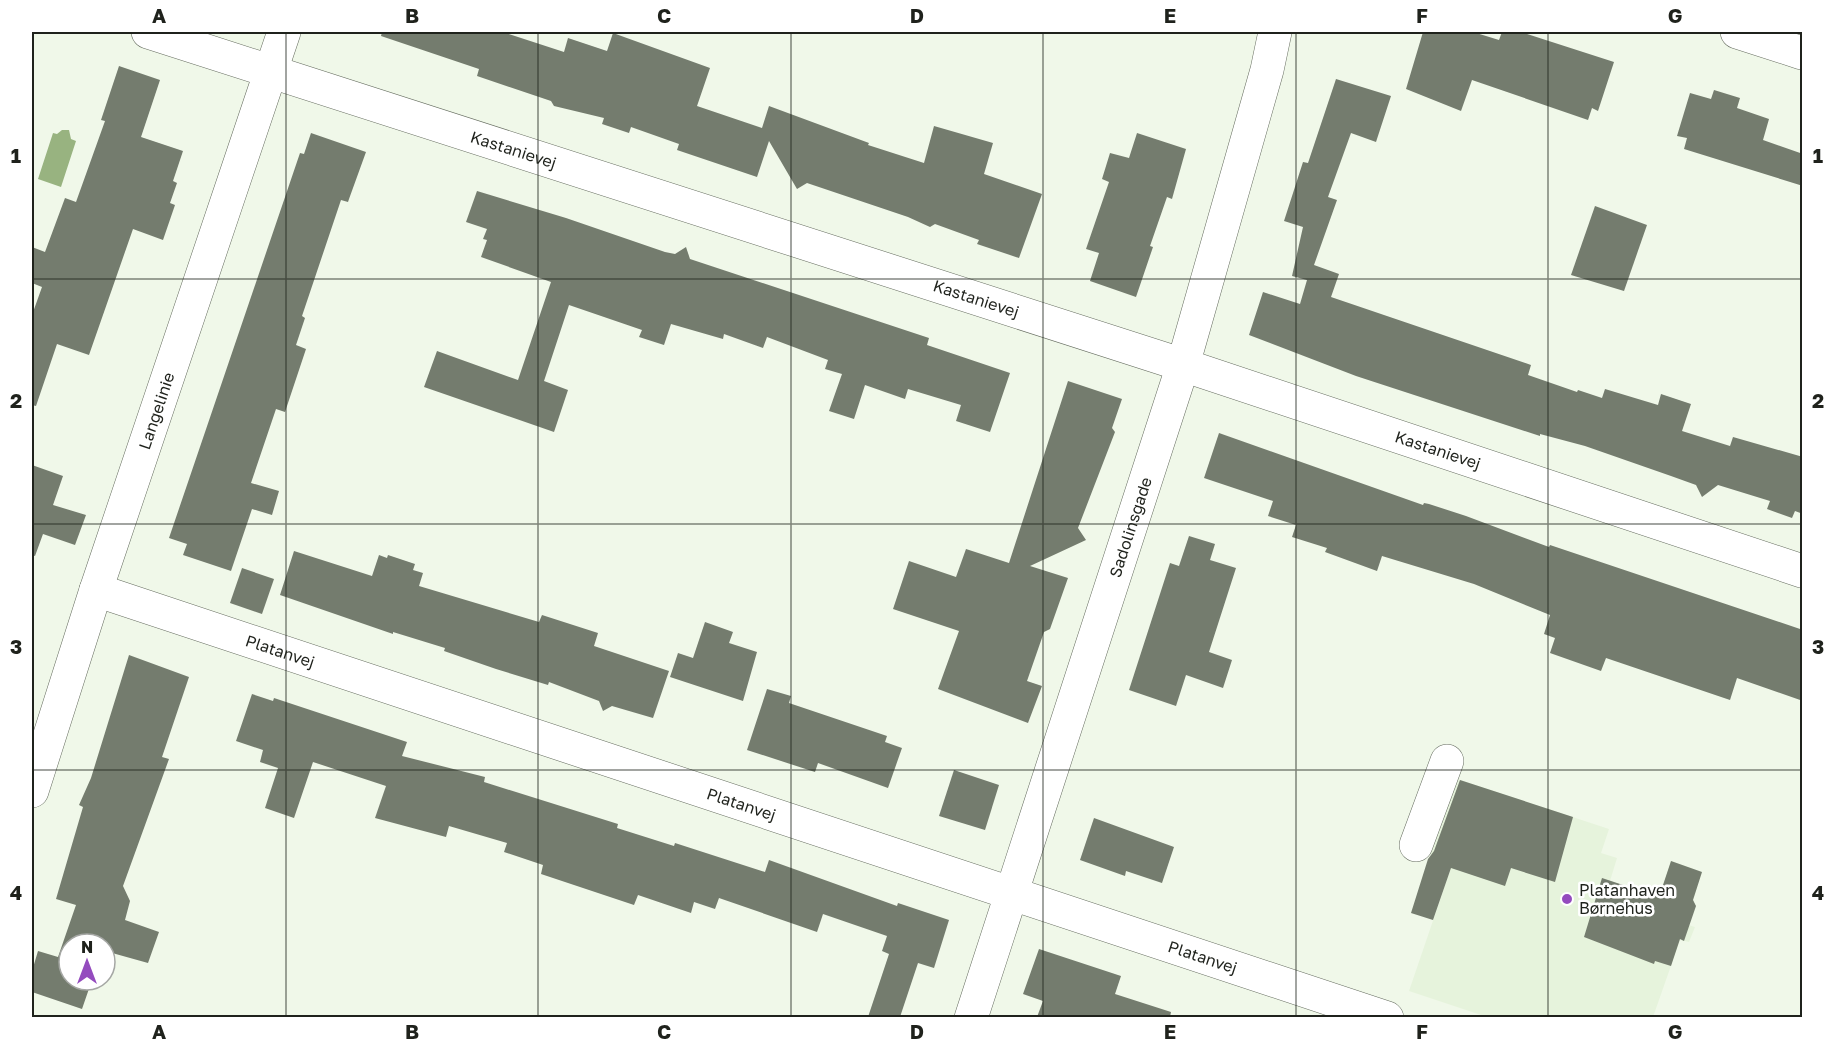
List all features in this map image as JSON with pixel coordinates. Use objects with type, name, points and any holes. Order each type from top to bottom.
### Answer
[{"type":"street","name":"Kastanievej","points":[[148,32],[1183,365],[1803,571]]},
{"type":"street","name":"Langelinie","points":[[32,791],[96,590],[284,32]]},
{"type":"street","name":"Sadolinsgade","points":[[971,1017],[1183,365],[1267,70],[1275,32]]},
{"type":"street","points":[[1737,32],[1803,53]]},
{"type":"street","name":"Platanvej","points":[[96,590],[1387,1017]]},
{"type":"street","points":[[1416,845],[1447,761]]},
{"type":"shaded area","points":[[62,130],[69,130],[71,139],[76,141],[61,187],[38,179],[53,133],[57,134]]},
{"type":"shaded area","name":"Platanhaven Børnehus","points":[[1448,776],[1609,829],[1601,853],[1617,858],[1610,881],[1659,897],[1671,861],[1702,872],[1693,900],[1696,906],[1685,924],[1695,927],[1689,942],[1680,940],[1653,1017],[1487,1017],[1409,991],[1453,862],[1430,854],[1428,841]]},
{"type":"building","points":[[382,32],[503,32],[564,52],[568,38],[607,51],[613,33],[710,68],[697,106],[762,128],[769,106],[869,143],[868,145],[924,163],[934,126],[993,143],[984,174],[1042,194],[1019,258],[977,244],[979,240],[935,224],[930,227],[908,217],[807,183],[797,189],[769,141],[757,177],[677,150],[679,144],[631,127],[629,133],[602,124],[604,118],[554,106],[551,101],[477,76],[479,69],[381,36]]},
{"type":"building","points":[[1423,32],[1473,32],[1499,40],[1502,32],[1521,32],[1614,62],[1598,111],[1592,108],[1588,120],[1472,80],[1461,111],[1406,89]]},
{"type":"building","points":[[119,66],[160,80],[141,137],[183,151],[173,181],[177,183],[170,203],[175,205],[163,240],[133,229],[89,355],[57,344],[36,406],[32,405],[32,315],[42,287],[32,283],[32,247],[45,252],[65,198],[76,202],[105,121],[101,120]]},
{"type":"building","points":[[1336,79],[1391,96],[1376,142],[1351,133],[1328,197],[1337,200],[1314,265],[1339,274],[1331,297],[1531,365],[1528,375],[1577,392],[1578,390],[1602,398],[1605,389],[1658,405],[1661,394],[1691,404],[1682,431],[1730,446],[1733,437],[1803,457],[1803,514],[1795,511],[1792,518],[1767,509],[1770,501],[1718,485],[1702,497],[1696,485],[1671,476],[1585,446],[1540,434],[1540,436],[1356,376],[1249,335],[1263,292],[1300,304],[1307,280],[1292,276],[1303,227],[1284,221],[1303,162],[1308,163]]},
{"type":"building","points":[[1714,90],[1740,98],[1737,108],[1769,119],[1763,140],[1803,154],[1803,186],[1684,149],[1687,138],[1677,136],[1690,93],[1711,99]]},
{"type":"building","points":[[311,133],[366,152],[348,202],[341,200],[302,316],[305,318],[296,345],[306,349],[285,412],[276,409],[251,483],[279,491],[272,515],[252,509],[231,571],[183,555],[187,544],[169,538],[300,153],[304,154]]},
{"type":"building","points":[[1137,133],[1186,149],[1172,199],[1167,197],[1150,246],[1153,247],[1136,297],[1090,281],[1099,253],[1086,249],[1109,182],[1102,179],[1110,153],[1129,158]]},
{"type":"building","points":[[477,191],[665,252],[675,254],[686,247],[690,259],[929,338],[927,345],[1010,373],[990,432],[956,421],[961,405],[908,389],[905,399],[865,385],[854,419],[829,411],[842,374],[825,369],[828,360],[767,337],[763,348],[724,334],[723,339],[671,324],[664,345],[639,337],[642,330],[569,305],[544,381],[568,390],[554,432],[424,387],[437,351],[518,380],[551,282],[481,257],[487,240],[483,239],[487,229],[466,222]]},
{"type":"building","points":[[1595,206],[1647,225],[1624,291],[1571,275]]},
{"type":"building","points":[[1068,381],[1122,399],[1112,428],[1115,432],[1078,528],[1086,540],[1030,566],[1068,578],[1050,629],[1044,632],[1027,681],[1042,686],[1028,723],[938,689],[959,631],[893,609],[909,561],[956,577],[966,549],[1009,563]]},
{"type":"building","points":[[1219,433],[1423,505],[1424,503],[1429,504],[1466,516],[1549,547],[1550,545],[1803,630],[1803,701],[1737,678],[1730,700],[1606,658],[1601,671],[1550,653],[1555,638],[1544,634],[1550,615],[1474,584],[1382,556],[1377,571],[1325,552],[1327,548],[1292,537],[1296,525],[1268,516],[1273,501],[1204,478]]},
{"type":"building","points":[[32,465],[63,476],[53,505],[86,515],[75,545],[43,534],[35,556],[32,555]]},
{"type":"building","points":[[1189,536],[1215,544],[1210,560],[1236,568],[1209,652],[1232,660],[1223,688],[1186,675],[1176,706],[1129,690],[1170,563],[1179,566]]},
{"type":"building","points":[[294,551],[372,576],[379,555],[387,558],[388,555],[415,564],[413,570],[423,573],[419,586],[539,622],[542,615],[598,633],[594,646],[669,671],[653,718],[612,706],[603,711],[599,701],[549,682],[548,685],[496,669],[444,651],[445,648],[393,632],[393,634],[280,595]]},
{"type":"building","points":[[242,568],[274,579],[262,614],[230,603]]},
{"type":"building","points":[[705,622],[733,632],[729,643],[757,652],[743,701],[670,677],[678,653],[693,658]]},
{"type":"building","points":[[129,655],[189,677],[162,757],[169,759],[123,886],[130,901],[125,920],[159,932],[148,963],[117,954],[117,932],[67,932],[76,905],[56,899],[83,807],[79,805],[91,778]]},
{"type":"building","points":[[767,689],[791,696],[789,703],[887,736],[885,742],[902,748],[888,788],[818,763],[815,772],[747,750]]},
{"type":"building","points":[[252,694],[273,701],[274,698],[407,742],[402,756],[485,777],[484,782],[618,824],[617,828],[674,846],[675,843],[765,872],[769,860],[897,906],[898,903],[949,920],[934,968],[918,963],[900,1017],[868,1017],[889,954],[882,951],[887,936],[823,914],[817,932],[719,898],[715,909],[694,902],[691,913],[638,895],[634,905],[541,874],[543,865],[504,852],[507,843],[449,826],[446,837],[375,818],[386,786],[313,762],[294,818],[265,808],[278,768],[260,762],[263,750],[236,741]]},
{"type":"building","points":[[954,770],[999,785],[985,830],[939,816]]},
{"type":"building","points":[[1460,780],[1573,817],[1555,882],[1511,868],[1505,886],[1451,868],[1433,920],[1411,913],[1428,859],[1434,851]]},
{"type":"building","points":[[1094,818],[1174,847],[1162,883],[1126,871],[1125,876],[1080,860]]},
{"type":"building","points":[[1671,861],[1702,872],[1693,900],[1696,906],[1684,941],[1680,939],[1671,966],[1655,961],[1654,964],[1584,937],[1602,878],[1659,897]]},
{"type":"building","points":[[1039,949],[1121,976],[1115,994],[1171,1012],[1170,1017],[1037,1017],[1043,1001],[1023,994]]},
{"type":"building","points":[[38,951],[57,957],[57,992],[88,992],[82,1009],[32,992],[32,971]]},
{"type":"place","name":"Platanhaven Børnehus","points":[[1567,899]]}]
